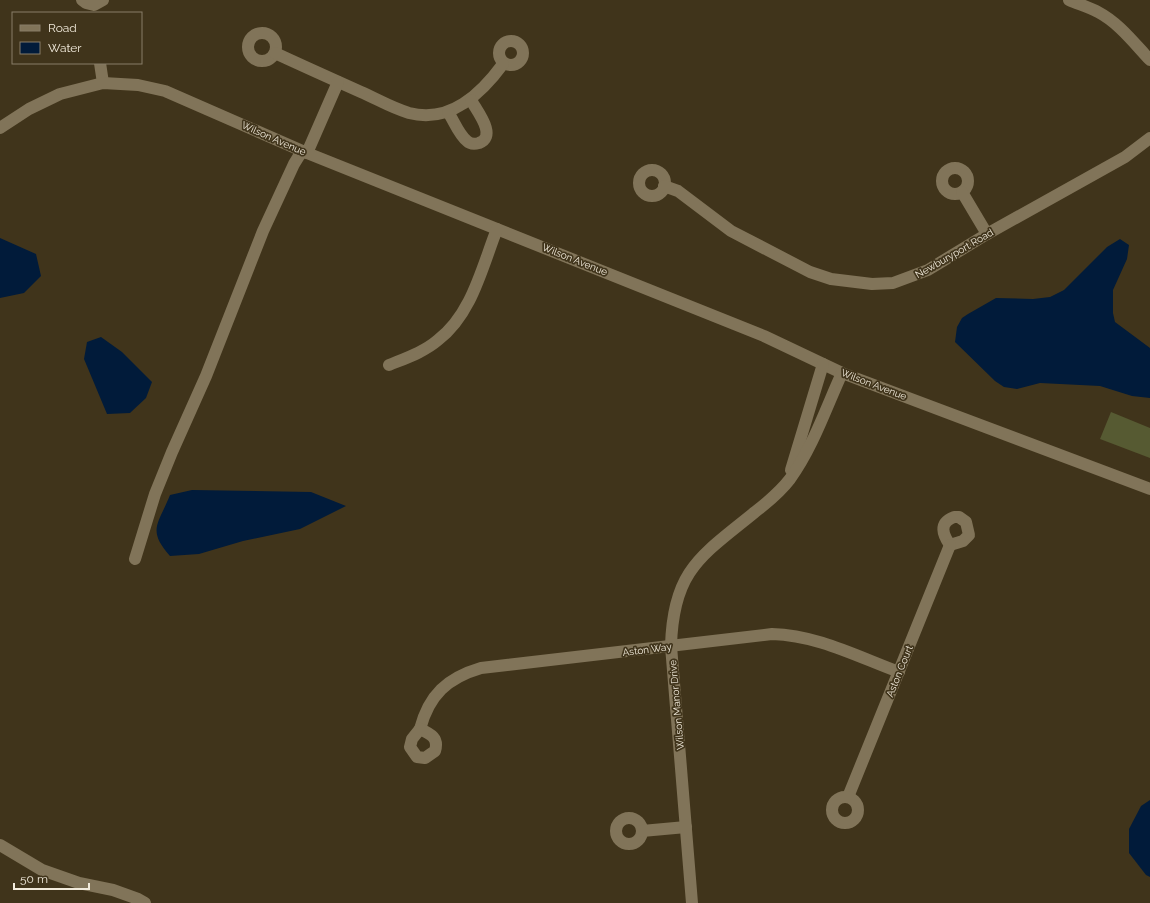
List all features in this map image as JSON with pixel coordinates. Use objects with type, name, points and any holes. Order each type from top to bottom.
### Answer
[{"type":"street","points":[[82,0],[86,3],[97,6]]},
{"type":"street","points":[[1069,0],[1098,11],[1121,29],[1150,60]]},
{"type":"street","points":[[274,53],[411,113],[425,115],[448,112],[470,100],[503,64]]},
{"type":"street","points":[[100,64],[102,83]]},
{"type":"street","points":[[135,559],[155,494],[206,376],[263,231],[294,164],[305,152],[338,82]]},
{"type":"street","name":"Wilson Avenue","points":[[0,128],[29,109],[60,94],[102,83],[138,85],[165,91],[305,152],[764,336],[842,373],[1150,489]]},
{"type":"street","points":[[448,112],[466,141],[474,144],[482,142],[486,137],[487,128],[470,100]]},
{"type":"street","name":"Newburyport Road","points":[[664,186],[678,191],[731,231],[810,272],[831,280],[872,284],[893,283],[910,278],[928,270],[987,234],[1125,156],[1150,138]]},
{"type":"street","points":[[962,192],[987,234]]},
{"type":"street","points":[[389,365],[420,352],[438,341],[452,327],[468,304],[497,228]]},
{"type":"street","name":"Wilson Manor Drive","points":[[788,481],[823,364]]},
{"type":"street","name":"Wilson Manor Drive","points":[[692,903],[671,646],[672,620],[678,596],[682,585],[694,564],[772,498],[788,481],[804,456],[842,373]]},
{"type":"street","name":"Aston Court","points":[[848,797],[950,546]]},
{"type":"street","name":"Aston Way","points":[[420,729],[424,714],[431,701],[452,679],[467,672],[481,668],[772,634],[789,635],[817,641],[899,672]]},
{"type":"street","points":[[642,831],[686,826]]},
{"type":"street","points":[[0,845],[42,870],[79,883],[113,890],[138,898],[145,903]]},
{"type":"green space","points":[[1111,412],[1150,428],[1150,458],[1100,439]]},
{"type":"water","points":[[0,238],[36,254],[41,276],[24,293],[0,298]]},
{"type":"water","points":[[1120,239],[1129,245],[1127,259],[1113,290],[1113,313],[1115,322],[1150,348],[1150,398],[1132,396],[1100,386],[1040,383],[1017,389],[1004,387],[995,381],[955,342],[957,327],[962,318],[968,314],[996,298],[1033,299],[1050,297],[1064,290],[1107,247]]},
{"type":"water","points":[[101,337],[122,352],[152,382],[146,398],[130,413],[107,414],[84,359],[87,342]]},
{"type":"water","points":[[192,490],[311,492],[346,506],[300,529],[243,541],[199,554],[170,556],[159,540],[157,527],[159,521],[170,495]]},
{"type":"water","points":[[1150,800],[1150,877],[1146,875],[1129,853],[1129,829],[1141,806]]}]
